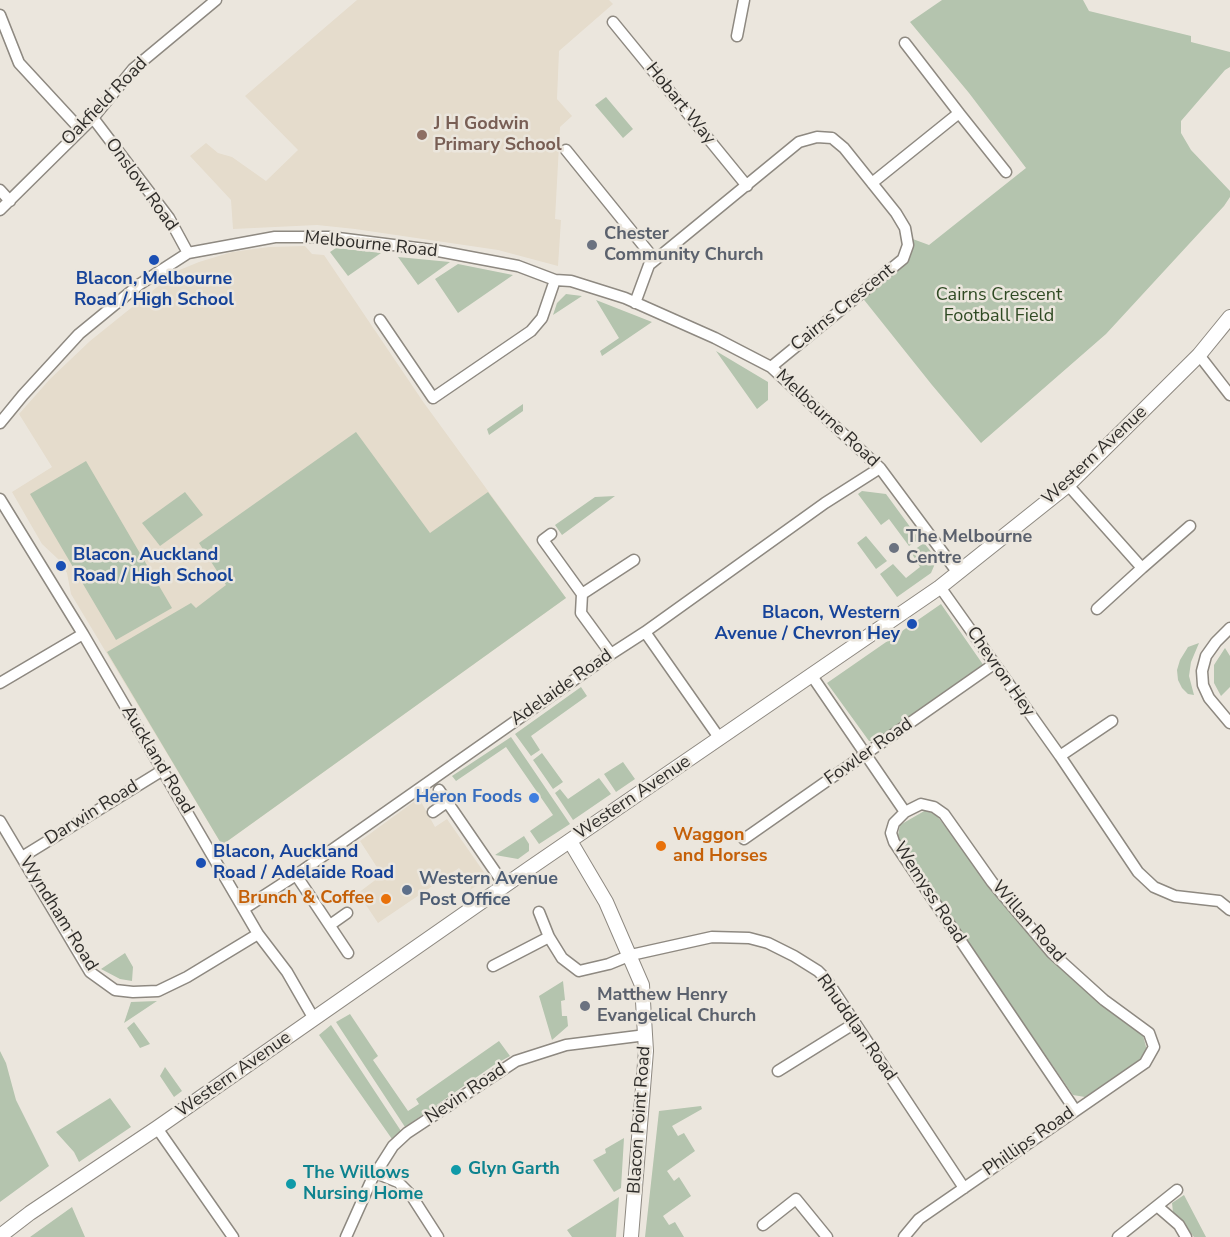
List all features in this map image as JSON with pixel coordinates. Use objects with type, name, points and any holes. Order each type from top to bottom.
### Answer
[{"type":"street","name":"Oakfield Road","points":[[0,210],[93,118],[133,69],[216,0]]},
{"type":"street","points":[[725,34],[740,37],[744,0]]},
{"type":"street","points":[[0,15],[19,63],[80,129]]},
{"type":"street","name":"Hobart Way","points":[[613,22],[747,186]]},
{"type":"street","points":[[905,43],[1006,171]]},
{"type":"street","points":[[872,183],[959,113]]},
{"type":"street","name":"Onslow Road","points":[[93,118],[169,218],[188,253]]},
{"type":"street","name":"Cairns Crescent","points":[[635,303],[649,265],[800,142],[817,137],[832,138],[844,148],[896,213],[905,228],[908,245],[903,260],[771,367]]},
{"type":"street","points":[[566,150],[655,260]]},
{"type":"street","points":[[0,190],[10,201]]},
{"type":"street","name":"Melbourne Road","points":[[0,423],[23,394],[79,334],[140,284],[188,253],[275,237],[330,237],[473,257],[518,266],[555,280],[580,284],[635,303],[715,338],[771,367],[880,468],[958,573]]},
{"type":"street","points":[[380,320],[433,398],[531,332],[542,318],[555,280]]},
{"type":"street","name":"Western Avenue","points":[[0,1236],[30,1213],[157,1128],[940,587],[1068,485],[1199,355],[1230,316]]},
{"type":"street","points":[[1199,355],[1230,395]]},
{"type":"street","name":"Adelaide Road","points":[[245,908],[296,875],[610,654],[645,632],[825,503],[880,468]]},
{"type":"street","points":[[1068,485],[1142,568]]},
{"type":"street","name":"Auckland Road","points":[[0,499],[83,634],[245,908],[258,934],[287,972],[314,1019]]},
{"type":"street","points":[[1097,609],[1190,526]]},
{"type":"street","points":[[550,534],[543,540],[582,594],[581,613],[610,654]]},
{"type":"street","points":[[582,594],[634,560]]},
{"type":"street","name":"Chevron Hey","points":[[940,587],[1060,756],[1138,872],[1154,887],[1175,896],[1219,901],[1230,910]]},
{"type":"street","points":[[1230,628],[1206,656],[1202,671],[1203,685],[1209,698],[1230,723]]},
{"type":"street","points":[[645,632],[720,739]]},
{"type":"street","points":[[0,683],[83,634]]},
{"type":"street","name":"Fowler Road","points":[[744,838],[994,664]]},
{"type":"street","name":"Wemyss Road","points":[[812,676],[905,812],[894,823],[891,834],[894,842],[1075,1110]]},
{"type":"street","points":[[1060,756],[1112,721]]},
{"type":"street","name":"Darwin Road","points":[[22,857],[163,770]]},
{"type":"street","points":[[439,790],[505,886]]},
{"type":"street","points":[[433,812],[447,802]]},
{"type":"street","name":"Willan Road","points":[[905,812],[921,804],[934,807],[944,813],[992,882],[1052,953],[1104,999],[1149,1033],[1154,1047]]},
{"type":"street","name":"Wyndham Road","points":[[0,821],[90,972],[115,990],[158,991],[188,977],[258,934]]},
{"type":"street","name":"Blacon Point Road","points":[[570,841],[606,902],[631,955],[642,985],[646,1035],[632,1237]]},
{"type":"street","points":[[296,875],[348,953]]},
{"type":"street","points":[[493,966],[549,937],[539,912]]},
{"type":"street","points":[[330,926],[347,914]]},
{"type":"street","name":"Rhuddlan Road","points":[[549,937],[562,958],[579,971],[609,964],[631,955],[712,937],[749,938],[768,943],[794,956],[818,971],[826,979],[964,1188]]},
{"type":"street","points":[[778,1071],[855,1023]]},
{"type":"street","name":"Nevin Road","points":[[346,1237],[376,1173],[393,1146],[406,1133],[516,1061],[566,1045],[646,1035]]},
{"type":"street","name":"Phillips Road","points":[[904,1237],[919,1219],[1145,1063],[1154,1047]]},
{"type":"street","points":[[157,1128],[229,1236]]},
{"type":"street","points":[[376,1173],[398,1182],[411,1195],[438,1237]]},
{"type":"street","points":[[1118,1237],[1177,1190]]},
{"type":"street","points":[[763,1225],[800,1195],[827,1237]]},
{"type":"street","points":[[1157,1206],[1179,1225],[1186,1237]]},
{"type":"shaded area","name":"J H Godwin Primary School","points":[[357,0],[609,0],[613,4],[559,51],[557,99],[572,116],[560,127],[555,219],[561,220],[558,266],[498,250],[355,229],[317,225],[233,229],[231,200],[190,156],[206,143],[218,153],[232,157],[266,181],[298,150],[245,96]]},
{"type":"shaded area","points":[[305,246],[312,254],[324,255],[424,403],[566,598],[222,845],[71,594],[67,573],[58,559],[42,544],[12,492],[52,467],[19,414],[50,379],[90,341],[177,271],[232,252],[269,247]]},
{"type":"shaded area","points":[[419,798],[435,827],[447,819],[488,878],[470,890],[472,883],[459,868],[378,923],[358,893],[382,875],[360,841]]},
{"type":"green space","name":"Cairns Crescent Football Field","points":[[942,0],[1083,0],[1089,11],[1191,36],[1191,42],[1230,52],[1230,67],[1181,121],[1181,133],[1191,150],[1230,191],[1230,197],[1106,334],[981,443],[861,296],[905,261],[910,238],[929,245],[1026,168],[969,93],[910,22]]},
{"type":"green space","points":[[606,97],[633,129],[623,138],[595,105]]},
{"type":"green space","points":[[336,248],[381,253],[348,276],[330,252]]},
{"type":"green space","points":[[398,257],[450,262],[418,285]]},
{"type":"green space","points":[[458,264],[513,275],[458,313],[435,279]]},
{"type":"green space","points":[[566,294],[582,296],[553,315],[557,303]]},
{"type":"green space","points":[[596,300],[652,322],[602,356],[600,351],[619,338]]},
{"type":"green space","points":[[716,351],[768,382],[768,400],[757,409]]},
{"type":"green space","points":[[523,404],[523,411],[489,435],[487,429]]},
{"type":"green space","points":[[356,432],[430,533],[488,492],[566,598],[222,845],[107,652],[191,603],[196,608],[226,585],[199,543]]},
{"type":"green space","points":[[86,461],[172,608],[116,640],[30,494]]},
{"type":"green space","points":[[862,491],[886,494],[919,539],[909,546],[889,519],[881,525],[858,494]]},
{"type":"green space","points":[[185,492],[203,515],[160,546],[142,523]]},
{"type":"green space","points":[[615,496],[562,535],[555,525],[595,497]]},
{"type":"green space","points":[[866,536],[887,561],[876,569],[857,543]]},
{"type":"green space","points":[[924,543],[937,559],[931,573],[897,597],[880,574],[893,564],[906,578],[920,567],[911,552]]},
{"type":"green space","points":[[941,604],[984,666],[877,742],[869,741],[827,683]]},
{"type":"green space","points":[[1199,643],[1191,662],[1189,676],[1194,695],[1188,694],[1182,688],[1177,670],[1188,647]]},
{"type":"green space","points":[[1225,648],[1230,656],[1230,687],[1221,696],[1214,683],[1214,665]]},
{"type":"green space","points":[[581,687],[587,696],[531,736],[540,750],[531,756],[515,734]]},
{"type":"green space","points":[[511,737],[570,824],[539,844],[530,831],[553,815],[506,747],[456,781],[452,776]]},
{"type":"green space","points":[[542,753],[563,782],[553,789],[533,760]]},
{"type":"green space","points":[[623,762],[635,779],[616,792],[604,774]]},
{"type":"green space","points":[[599,778],[611,794],[573,820],[555,793],[560,789],[568,799]]},
{"type":"green space","points":[[926,810],[937,816],[1032,938],[1096,1000],[1143,1035],[1147,1051],[1139,1061],[1085,1097],[1073,1095],[897,840],[900,825]]},
{"type":"green space","points":[[524,836],[529,844],[529,851],[518,859],[495,855]]},
{"type":"green space","points":[[125,953],[133,967],[132,981],[120,979],[101,969]]},
{"type":"green space","points":[[563,981],[565,1000],[561,1001],[562,1016],[567,1016],[568,1026],[552,1040],[539,996]]},
{"type":"green space","points":[[157,1001],[124,1023],[131,1002]]},
{"type":"green space","points":[[350,1014],[378,1056],[373,1060],[408,1111],[419,1104],[416,1099],[499,1041],[510,1056],[405,1127],[336,1022]]},
{"type":"green space","points":[[134,1022],[150,1044],[140,1048],[127,1028]]},
{"type":"green space","points":[[331,1025],[401,1131],[392,1139],[319,1035]]},
{"type":"green space","points":[[0,1051],[6,1063],[16,1100],[49,1166],[0,1202]]},
{"type":"green space","points":[[165,1067],[182,1091],[174,1097],[160,1076]]},
{"type":"green space","points":[[110,1098],[131,1127],[79,1162],[74,1152],[56,1132]]},
{"type":"green space","points":[[701,1106],[702,1109],[672,1126],[678,1136],[684,1133],[695,1151],[667,1171],[674,1181],[679,1177],[691,1196],[663,1216],[669,1225],[675,1222],[684,1237],[645,1237],[659,1111]]},
{"type":"green space","points":[[624,1138],[621,1188],[614,1192],[593,1160],[606,1153],[605,1149]]},
{"type":"green space","points":[[1184,1195],[1206,1237],[1194,1237],[1173,1212],[1172,1203]]},
{"type":"green space","points":[[619,1197],[616,1237],[572,1237],[567,1230]]},
{"type":"green space","points":[[72,1207],[85,1237],[30,1237]]},
{"type":"place","name":"J H Godwin Primary School","points":[[422,135]]},
{"type":"place","name":"Chester Community Church","points":[[592,245]]},
{"type":"place","name":"Blacon, Melbourne Road / High School","points":[[154,260]]},
{"type":"place","name":"The Melbourne Centre","points":[[894,548]]},
{"type":"place","name":"Blacon, Auckland Road / High School","points":[[61,566]]},
{"type":"place","name":"Blacon, Western Avenue / Chevron Hey","points":[[912,624]]},
{"type":"place","name":"Heron Foods","points":[[534,798]]},
{"type":"place","name":"Waggon and Horses","points":[[661,846]]},
{"type":"place","name":"Blacon, Auckland Road / Adelaide Road","points":[[201,863]]},
{"type":"place","name":"Western Avenue Post Office","points":[[407,890]]},
{"type":"place","name":"Brunch & Coffee","points":[[386,899]]},
{"type":"place","name":"Matthew Henry Evangelical Church","points":[[585,1006]]},
{"type":"place","name":"Glyn Garth","points":[[456,1170]]},
{"type":"place","name":"The Willows Nursing Home","points":[[291,1184]]}]
